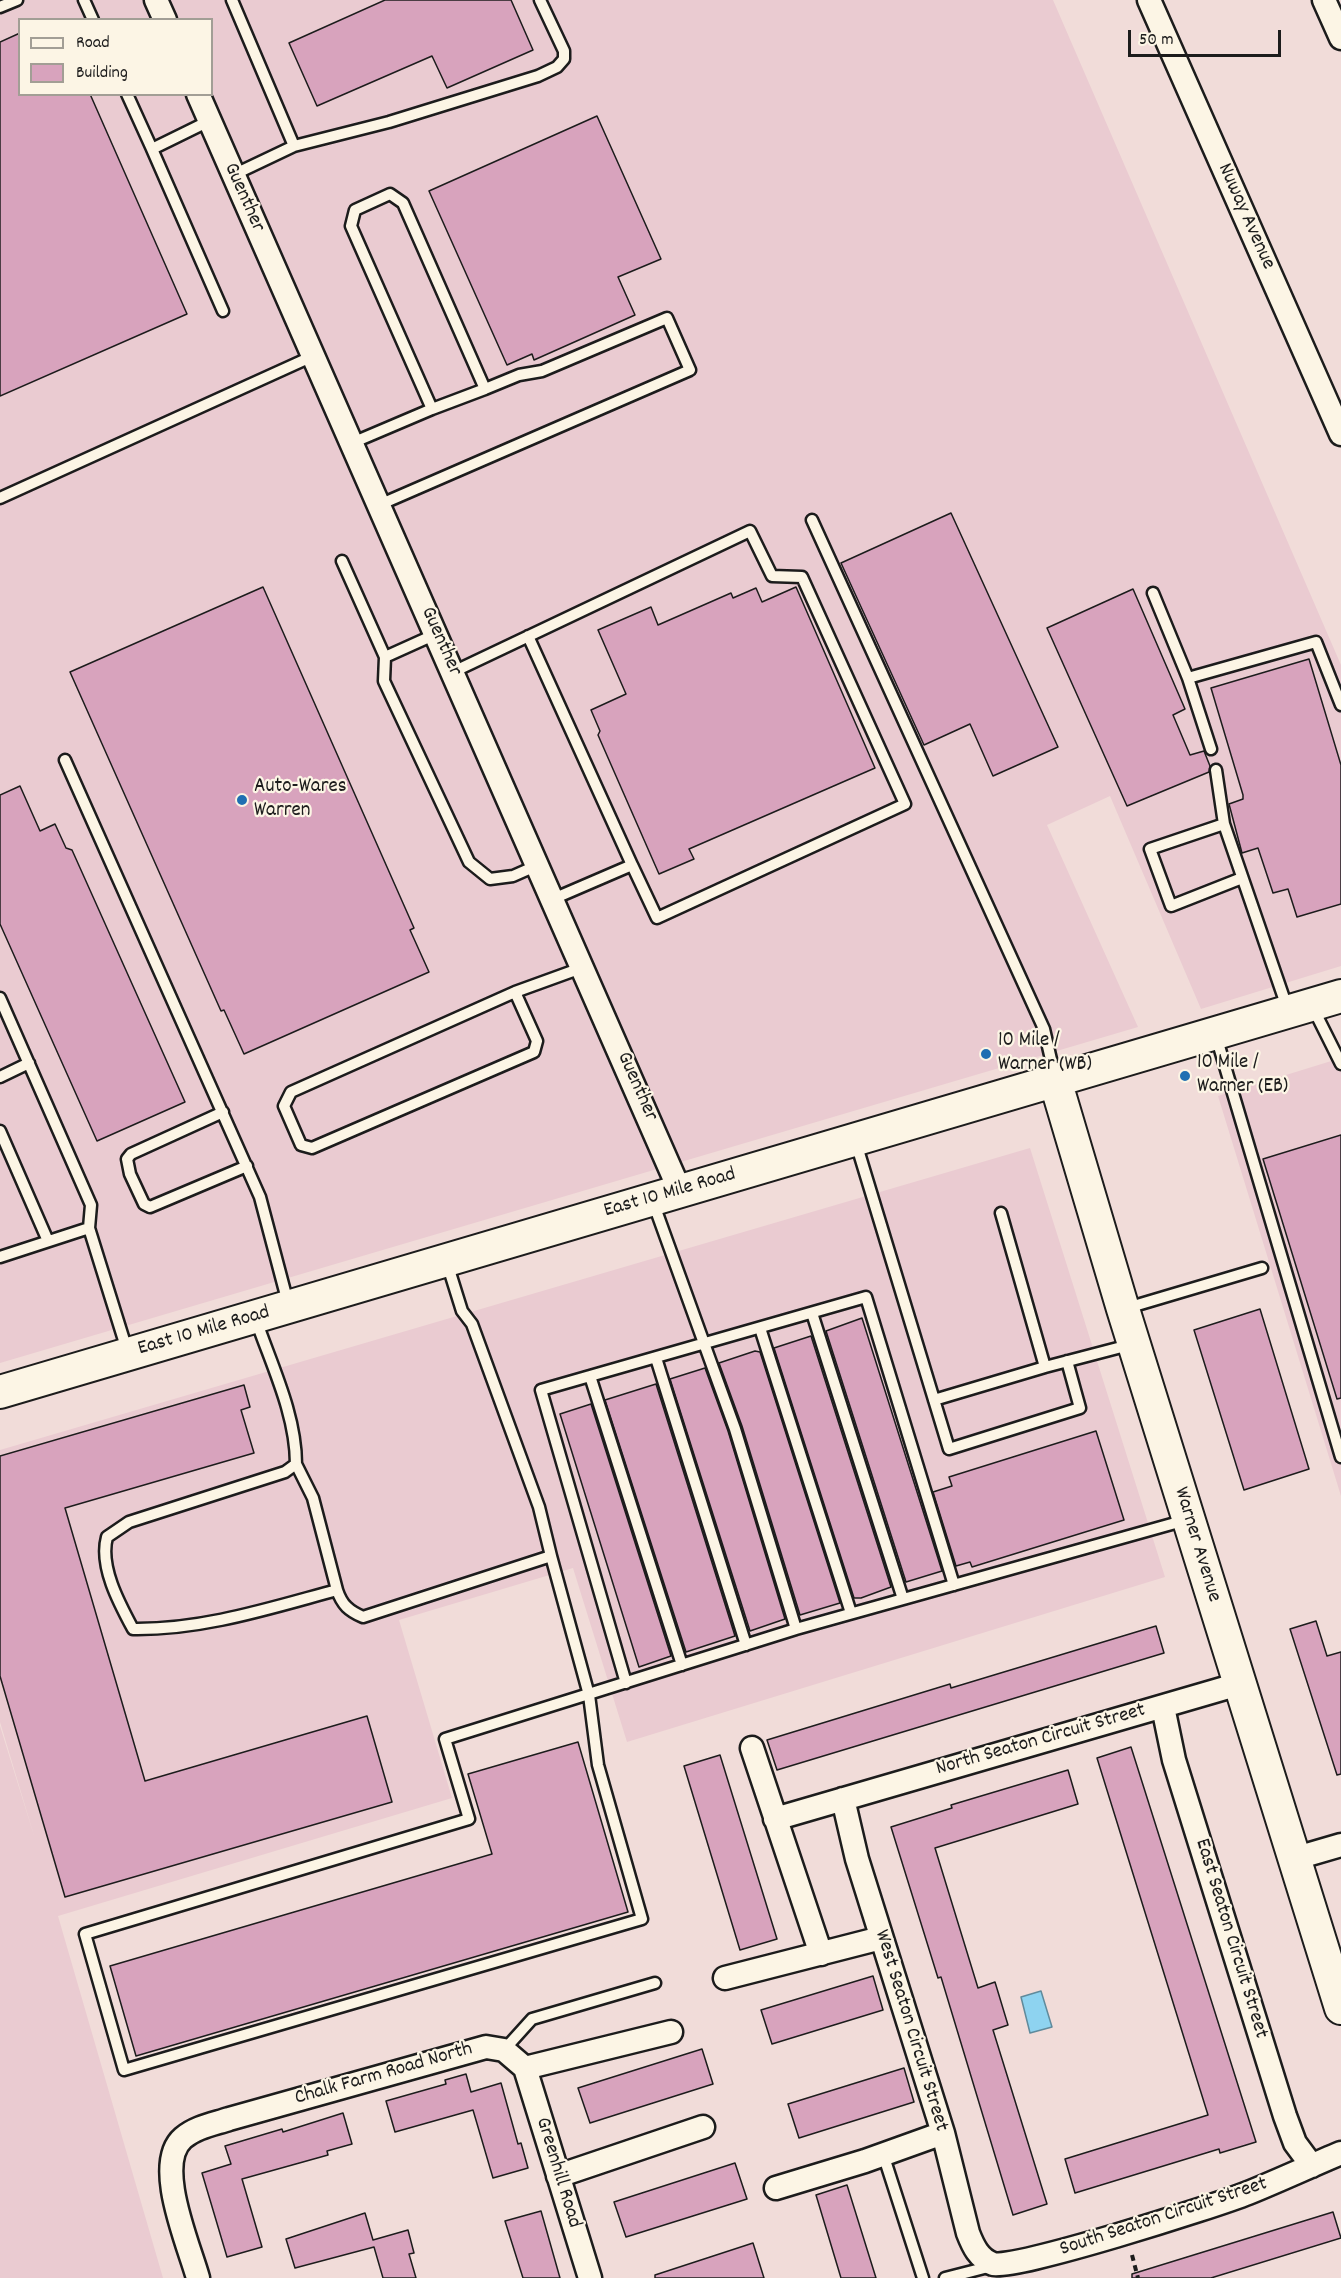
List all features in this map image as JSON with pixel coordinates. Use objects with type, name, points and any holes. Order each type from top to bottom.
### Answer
[{"type":"main road","name":"East 10 Mile Road","points":[[0,1392],[1314,1004]]},
{"type":"main road","name":"Warner Avenue","points":[[1055,1080],[1123,1309],[1341,2008]]},
{"type":"street","points":[[156,0],[164,18]]},
{"type":"street","name":"Nuway Avenue","points":[[1149,0],[1341,434]]},
{"type":"street","points":[[1324,0],[1341,39]]},
{"type":"street","name":"Guenther","points":[[199,96],[584,967],[666,1195]]},
{"type":"street","name":"North Seaton Circuit Street","points":[[776,1819],[1239,1684]]},
{"type":"street","name":"East Seaton Circuit Street","points":[[1163,1707],[1174,1760],[1285,2116],[1295,2143],[1312,2166]]},
{"type":"street","points":[[752,1748],[821,1954]]},
{"type":"street","name":"West Seaton Circuit Street","points":[[843,1798],[857,1859],[943,2133],[968,2234],[975,2249],[990,2263]]},
{"type":"street","points":[[1293,1859],[1341,1845]]},
{"type":"street","points":[[725,1978],[881,1938]]},
{"type":"street","points":[[525,2068],[671,2032]]},
{"type":"street","name":"Chalk Farm Road North","points":[[198,2278],[176,2203],[170,2173],[172,2153],[181,2139],[194,2130],[444,2057],[486,2047],[504,2050],[525,2068]]},
{"type":"street","name":"Greenhill Road","points":[[525,2068],[590,2278]]},
{"type":"street","points":[[558,2176],[703,2127]]},
{"type":"street","points":[[776,2188],[943,2133]]},
{"type":"street","name":"South Seaton Circuit Street","points":[[990,2263],[1038,2259],[1246,2194],[1341,2153]]},
{"type":"lane","points":[[0,8],[17,0]]},
{"type":"lane","points":[[84,0],[92,18]]},
{"type":"lane","points":[[232,0],[294,146]]},
{"type":"lane","points":[[233,175],[294,146],[399,119],[538,76],[557,67],[564,59],[564,51],[540,0]]},
{"type":"lane","points":[[128,96],[223,311]]},
{"type":"lane","points":[[152,149],[209,121]]},
{"type":"lane","points":[[432,409],[351,226],[355,210],[390,194],[403,203],[485,389]]},
{"type":"lane","points":[[352,443],[519,375],[542,371],[667,318],[690,370],[379,505]]},
{"type":"lane","points":[[0,498],[313,356]]},
{"type":"lane","points":[[812,520],[1044,1029],[1055,1080]]},
{"type":"lane","points":[[453,672],[528,636],[750,531],[772,576],[802,577],[905,804],[657,918],[528,636]]},
{"type":"lane","points":[[342,561],[385,657],[384,681],[469,862],[490,879],[513,876],[538,865]]},
{"type":"lane","points":[[1153,593],[1188,678],[1211,749]]},
{"type":"lane","points":[[385,657],[436,634]]},
{"type":"lane","points":[[1188,678],[1316,642],[1341,705]]},
{"type":"lane","points":[[65,760],[260,1197],[289,1306]]},
{"type":"lane","points":[[1216,770],[1224,824],[1274,961],[1314,1004],[1333,1052],[1341,1064]]},
{"type":"lane","points":[[1224,824],[1150,849],[1171,906],[1242,878]]},
{"type":"lane","points":[[553,899],[632,865]]},
{"type":"lane","points":[[515,992],[537,1041],[534,1052],[312,1148],[301,1145],[285,1106],[291,1092],[515,992],[584,967]]},
{"type":"lane","points":[[0,998],[91,1205],[89,1228],[129,1354]]},
{"type":"lane","points":[[1215,1032],[1341,1457]]},
{"type":"lane","points":[[0,1077],[29,1063]]},
{"type":"lane","points":[[223,1112],[131,1154],[127,1160],[130,1174],[144,1204],[150,1206],[247,1166]]},
{"type":"lane","points":[[0,1131],[48,1241]]},
{"type":"lane","points":[[855,1140],[949,1449],[1080,1408],[1067,1361]]},
{"type":"lane","points":[[666,1195],[705,1345],[735,1429],[796,1629]]},
{"type":"lane","points":[[1001,1213],[1045,1368]]},
{"type":"lane","points":[[0,1257],[89,1228]]},
{"type":"lane","points":[[446,1260],[462,1311],[472,1324],[539,1507],[589,1695],[598,1765],[642,1919],[124,2070],[84,1934],[469,1819],[445,1739],[589,1695],[796,1629],[1188,1519]]},
{"type":"lane","points":[[1123,1309],[1262,1268]]},
{"type":"lane","points":[[626,1683],[541,1390],[705,1345],[866,1297],[954,1585]]},
{"type":"lane","points":[[812,1313],[903,1599]]},
{"type":"lane","points":[[255,1317],[288,1412],[296,1448],[296,1464],[313,1498],[337,1590],[341,1602],[351,1612],[363,1617],[551,1556]]},
{"type":"lane","points":[[760,1328],[851,1613]]},
{"type":"lane","points":[[934,1400],[1134,1344]]},
{"type":"lane","points":[[656,1358],[746,1645]]},
{"type":"lane","points":[[590,1376],[682,1665]]},
{"type":"lane","points":[[296,1464],[285,1472],[129,1522],[107,1537],[103,1550],[118,1602],[133,1629],[169,1629],[229,1619],[337,1590]]},
{"type":"lane","points":[[504,2050],[532,2019],[655,1983]]},
{"type":"lane","points":[[884,2154],[923,2278]]},
{"type":"lane","points":[[945,2278],[990,2263]]},
{"type":"path","points":[[1131,2255],[1138,2278]]},
{"type":"shaded area","points":[[0,0],[1053,0],[1341,665],[1341,966],[1201,1009],[1110,796],[1047,825],[1138,1027],[0,1363]]},
{"type":"shaded area","points":[[1341,1058],[1341,1496],[1218,1096]]},
{"type":"shaded area","points":[[1030,1148],[1165,1577],[627,1742],[573,1568],[399,1620],[452,1798],[58,1916],[163,2278],[0,2278],[0,1726],[35,1839],[0,1722],[0,1450]]},
{"type":"water","points":[[1041,1991],[1052,2027],[1030,2033],[1021,1997]]},
{"type":"building","points":[[385,0],[511,0],[533,50],[447,88],[432,56],[317,106],[289,43]]},
{"type":"building","points":[[18,34],[18,96],[91,96],[187,314],[0,396],[0,42]]},
{"type":"building","points":[[597,116],[661,259],[618,277],[635,315],[534,360],[532,354],[507,365],[429,191]]},
{"type":"building","points":[[951,513],[1058,747],[993,776],[970,724],[924,745],[841,563]]},
{"type":"building","name":"Auto-Wares Warren","points":[[263,587],[414,928],[410,930],[429,972],[244,1054],[224,1010],[221,1011],[70,672]]},
{"type":"building","points":[[796,587],[875,768],[689,849],[694,859],[659,874],[598,735],[600,731],[591,710],[626,694],[598,630],[651,607],[658,625],[731,593],[733,598],[756,588],[762,602]]},
{"type":"building","points":[[1133,589],[1185,709],[1173,715],[1190,755],[1204,751],[1210,766],[1209,772],[1127,806],[1047,628]]},
{"type":"building","points":[[1309,659],[1341,765],[1341,904],[1297,917],[1288,889],[1273,893],[1258,848],[1242,853],[1229,804],[1243,799],[1243,795],[1211,688]]},
{"type":"building","points":[[20,786],[40,831],[55,824],[66,848],[72,850],[185,1102],[97,1141],[0,924],[0,795]]},
{"type":"building","points":[[1341,1135],[1341,1398],[1337,1399],[1263,1159]]},
{"type":"building","points":[[1260,1309],[1309,1469],[1244,1490],[1194,1330]]},
{"type":"building","points":[[862,1318],[942,1571],[906,1582],[826,1331]]},
{"type":"building","points":[[811,1336],[891,1587],[861,1598],[854,1598],[774,1348]]},
{"type":"building","points":[[755,1351],[760,1352],[840,1603],[800,1615],[742,1426],[719,1363]]},
{"type":"building","points":[[705,1368],[728,1431],[785,1619],[750,1631],[670,1379]]},
{"type":"building","points":[[656,1384],[735,1636],[686,1652],[605,1400]]},
{"type":"building","points":[[244,1385],[250,1407],[241,1410],[254,1453],[65,1508],[145,1781],[367,1716],[392,1802],[65,1897],[0,1676],[0,1456]]},
{"type":"building","points":[[591,1404],[671,1656],[639,1667],[560,1414]]},
{"type":"building","points":[[1096,1431],[1124,1520],[972,1567],[970,1562],[956,1566],[933,1492],[952,1486],[949,1477]]},
{"type":"building","points":[[1316,1621],[1327,1656],[1341,1652],[1341,1774],[1337,1775],[1290,1629]]},
{"type":"building","points":[[1156,1626],[1164,1653],[777,1770],[767,1740],[950,1684],[951,1688]]},
{"type":"building","points":[[578,1742],[628,1912],[136,2056],[110,1966],[492,1854],[468,1774]]},
{"type":"building","points":[[1131,1747],[1256,2142],[1220,2153],[1219,2149],[1075,2193],[1065,2159],[1208,2115],[1097,1758]]},
{"type":"building","points":[[720,1755],[777,1939],[740,1950],[684,1766]]},
{"type":"building","points":[[1068,1770],[1078,1804],[935,1848],[978,1988],[995,1982],[1008,2025],[993,2030],[1047,2204],[1013,2215],[941,1977],[938,1978],[891,1827],[952,1808],[951,1805]]},
{"type":"building","points":[[873,1976],[883,2010],[772,2044],[761,2010]]},
{"type":"building","points":[[702,2049],[713,2084],[590,2123],[578,2088]]},
{"type":"building","points":[[904,2068],[914,2102],[799,2138],[788,2104]]},
{"type":"building","points":[[466,2074],[471,2092],[501,2083],[518,2144],[521,2143],[528,2168],[493,2178],[473,2110],[395,2132],[386,2101],[446,2084],[445,2080]]},
{"type":"building","points":[[343,2113],[352,2144],[327,2151],[328,2155],[242,2179],[262,2247],[227,2257],[202,2173],[231,2164],[225,2146],[282,2129],[283,2132]]},
{"type":"building","points":[[735,2163],[747,2199],[626,2237],[614,2202]]},
{"type":"building","points":[[847,2185],[876,2278],[841,2278],[816,2195]]},
{"type":"building","points":[[541,2211],[560,2278],[523,2278],[505,2221]]},
{"type":"building","points":[[1333,2212],[1341,2238],[1211,2278],[1132,2278],[1132,2274]]},
{"type":"building","points":[[365,2213],[373,2240],[408,2230],[414,2253],[409,2254],[416,2278],[383,2278],[374,2247],[295,2268],[286,2239]]},
{"type":"building","points":[[753,2243],[764,2278],[655,2278],[655,2275]]},
{"type":"place","name":"Auto-Wares Warren","points":[[242,800]]},
{"type":"place","name":"10 Mile / Warner (WB)","points":[[986,1054]]},
{"type":"place","name":"10 Mile / Warner (EB)","points":[[1185,1076]]}]
